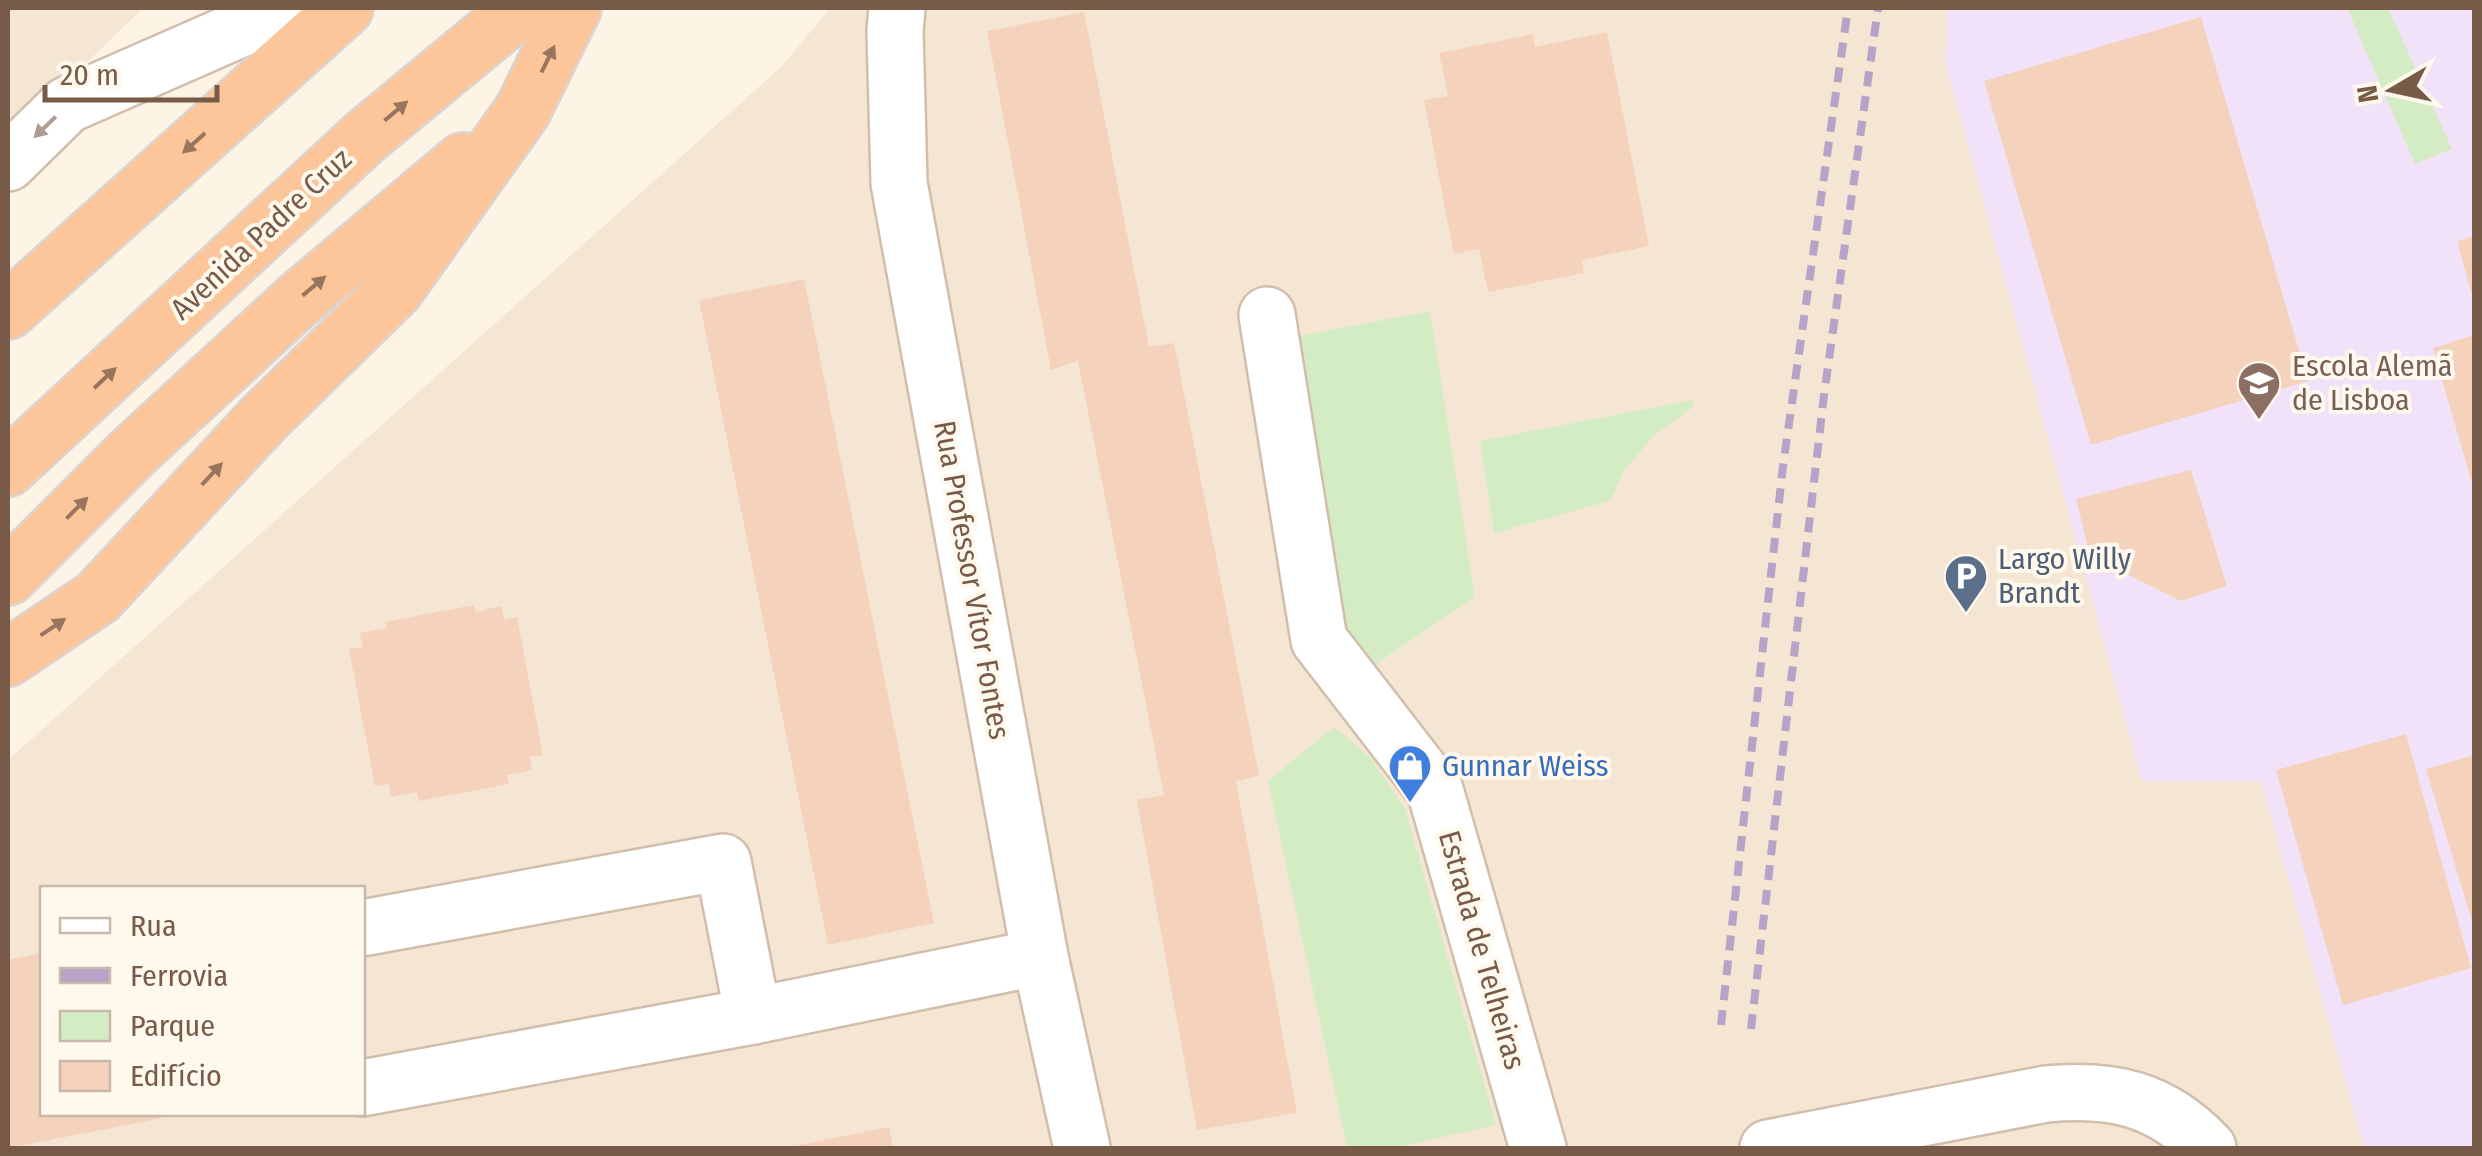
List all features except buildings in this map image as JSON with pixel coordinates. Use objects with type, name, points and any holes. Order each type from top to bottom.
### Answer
[{"type":"highway","points":[[8,311],[345,8]]},
{"type":"highway","name":"Avenida Padre Cruz","points":[[8,468],[366,136],[520,8]]},
{"type":"highway","points":[[8,658],[98,597],[264,418],[395,290],[523,110],[573,8]]},
{"type":"highway","points":[[8,577],[131,454],[298,300],[523,110]]},
{"type":"street","points":[[8,163],[67,105],[288,8]]},
{"type":"street","name":"Rua Professor Vítor Fontes","points":[[897,8],[894,31],[899,182],[1040,957],[1082,1148]]},
{"type":"street","name":"Estrada de Telheiras","points":[[1267,315],[1319,640],[1435,790],[1538,1148]]},
{"type":"street","points":[[365,927],[722,862],[753,1016]]},
{"type":"street","points":[[365,1087],[753,1016],[1040,957]]},
{"type":"street","points":[[1768,1148],[2082,1090],[2143,1102],[2170,1116],[2208,1148]]},
{"type":"shaded area","points":[[8,8],[143,8],[8,139]]},
{"type":"shaded area","points":[[830,8],[2474,8],[2474,1148],[8,1148],[8,760],[782,66]]},
{"type":"shaded area","name":"Escola Alemã de Lisboa","points":[[1948,8],[2474,8],[2474,1148],[2364,1148],[2261,781],[2142,782],[1945,61]]},
{"type":"green space","points":[[2347,8],[2388,8],[2452,149],[2415,164]]},
{"type":"green space","points":[[1430,311],[1475,597],[1376,664],[1331,635],[1284,339]]},
{"type":"green space","points":[[1693,400],[1693,407],[1653,436],[1623,472],[1610,501],[1494,533],[1480,441]]},
{"type":"green space","points":[[1334,727],[1371,758],[1405,809],[1496,1125],[1394,1148],[1347,1148],[1268,781]]},
{"type":"railway","points":[[1721,1025],[1783,466],[1848,8]]},
{"type":"railway","points":[[1751,1029],[1824,395],[1878,8]]},
{"type":"place","name":"Escola Alemã de Lisboa","points":[[2259,421]]},
{"type":"place","name":"Largo Willy Brandt","points":[[1966,614]]},
{"type":"place","name":"Gunnar Weiss","points":[[1410,804]]}]
